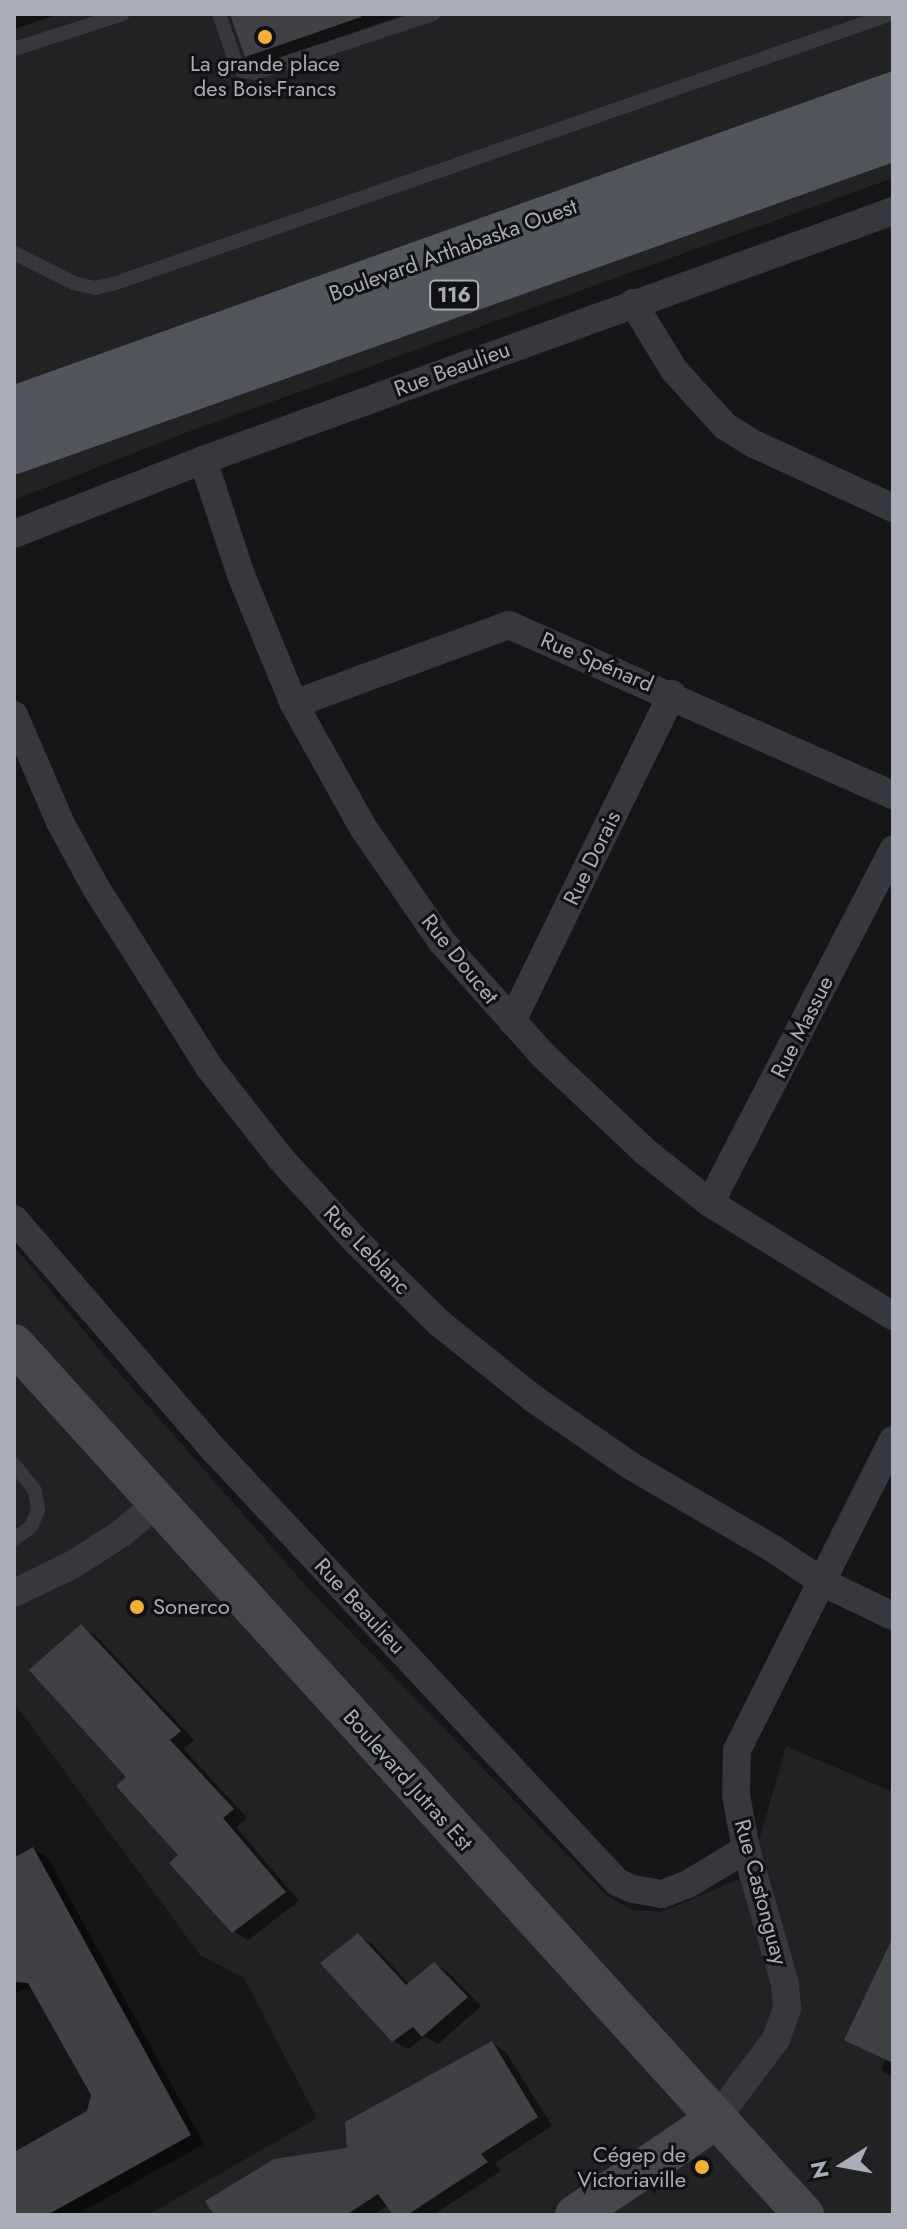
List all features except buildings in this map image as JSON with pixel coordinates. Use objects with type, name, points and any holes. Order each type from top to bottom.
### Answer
[{"type":"main road","name":"Boulevard Arthabaska Ouest","points":[[14,408],[893,94]]},
{"type":"main road","name":"Boulevard Arthabaska Ouest","points":[[14,452],[893,139]]},
{"type":"main road","name":"Boulevard Jutras Est","points":[[14,1344],[804,2215]]},
{"type":"main road","points":[[575,2215],[716,2119]]},
{"type":"street","name":"Rue Beaulieu","points":[[14,534],[203,460],[893,211]]},
{"type":"street","points":[[633,303],[674,370],[725,426],[754,444],[893,508]]},
{"type":"street","name":"Rue Doucet","points":[[203,460],[241,575],[294,704],[364,829],[451,953],[512,1021],[647,1153],[710,1203],[893,1316]]},
{"type":"street","name":"Rue Spénard","points":[[294,704],[509,625],[672,694],[893,795]]},
{"type":"street","name":"Rue Dorais","points":[[512,1021],[672,694]]},
{"type":"street","name":"Rue Leblanc","points":[[14,715],[60,822],[96,888],[209,1067],[282,1160],[357,1242],[438,1322],[534,1399],[631,1466],[772,1548],[824,1583],[893,1616]]},
{"type":"street","name":"Rue Massue","points":[[710,1203],[893,850]]},
{"type":"street","name":"Rue Beaulieu","points":[[14,1219],[217,1453],[617,1882],[633,1889],[662,1894],[688,1884],[746,1849]]},
{"type":"street","name":"Rue Castonguay","points":[[716,2119],[776,2039],[787,2008],[785,1984],[746,1849],[736,1795],[737,1750],[824,1583],[893,1440]]},
{"type":"street","points":[[17,1587],[72,1565],[122,1533],[156,1504]]},
{"type":"lane","points":[[14,49],[123,14]]},
{"type":"lane","points":[[219,14],[236,63],[242,71],[255,73],[433,14]]},
{"type":"lane","points":[[14,253],[74,283],[95,288],[113,284],[891,14]]},
{"type":"lane","points":[[14,1464],[35,1491],[38,1511],[31,1527],[14,1539]]},
{"type":"shaded area","points":[[14,14],[893,14],[893,178],[185,433],[14,500]]},
{"type":"shaded area","points":[[14,1246],[114,1367],[307,1587],[606,1895],[632,1910],[661,1912],[749,1875],[786,1746],[893,1792],[893,2215],[148,2215],[317,2118],[244,1978],[200,1955],[14,1703]]},
{"type":"place","name":"La grande place des Bois-Francs","points":[[265,37]]},
{"type":"place","name":"Sonerco","points":[[137,1607]]},
{"type":"place","name":"Cégep de Victoriaville","points":[[702,2167]]}]
